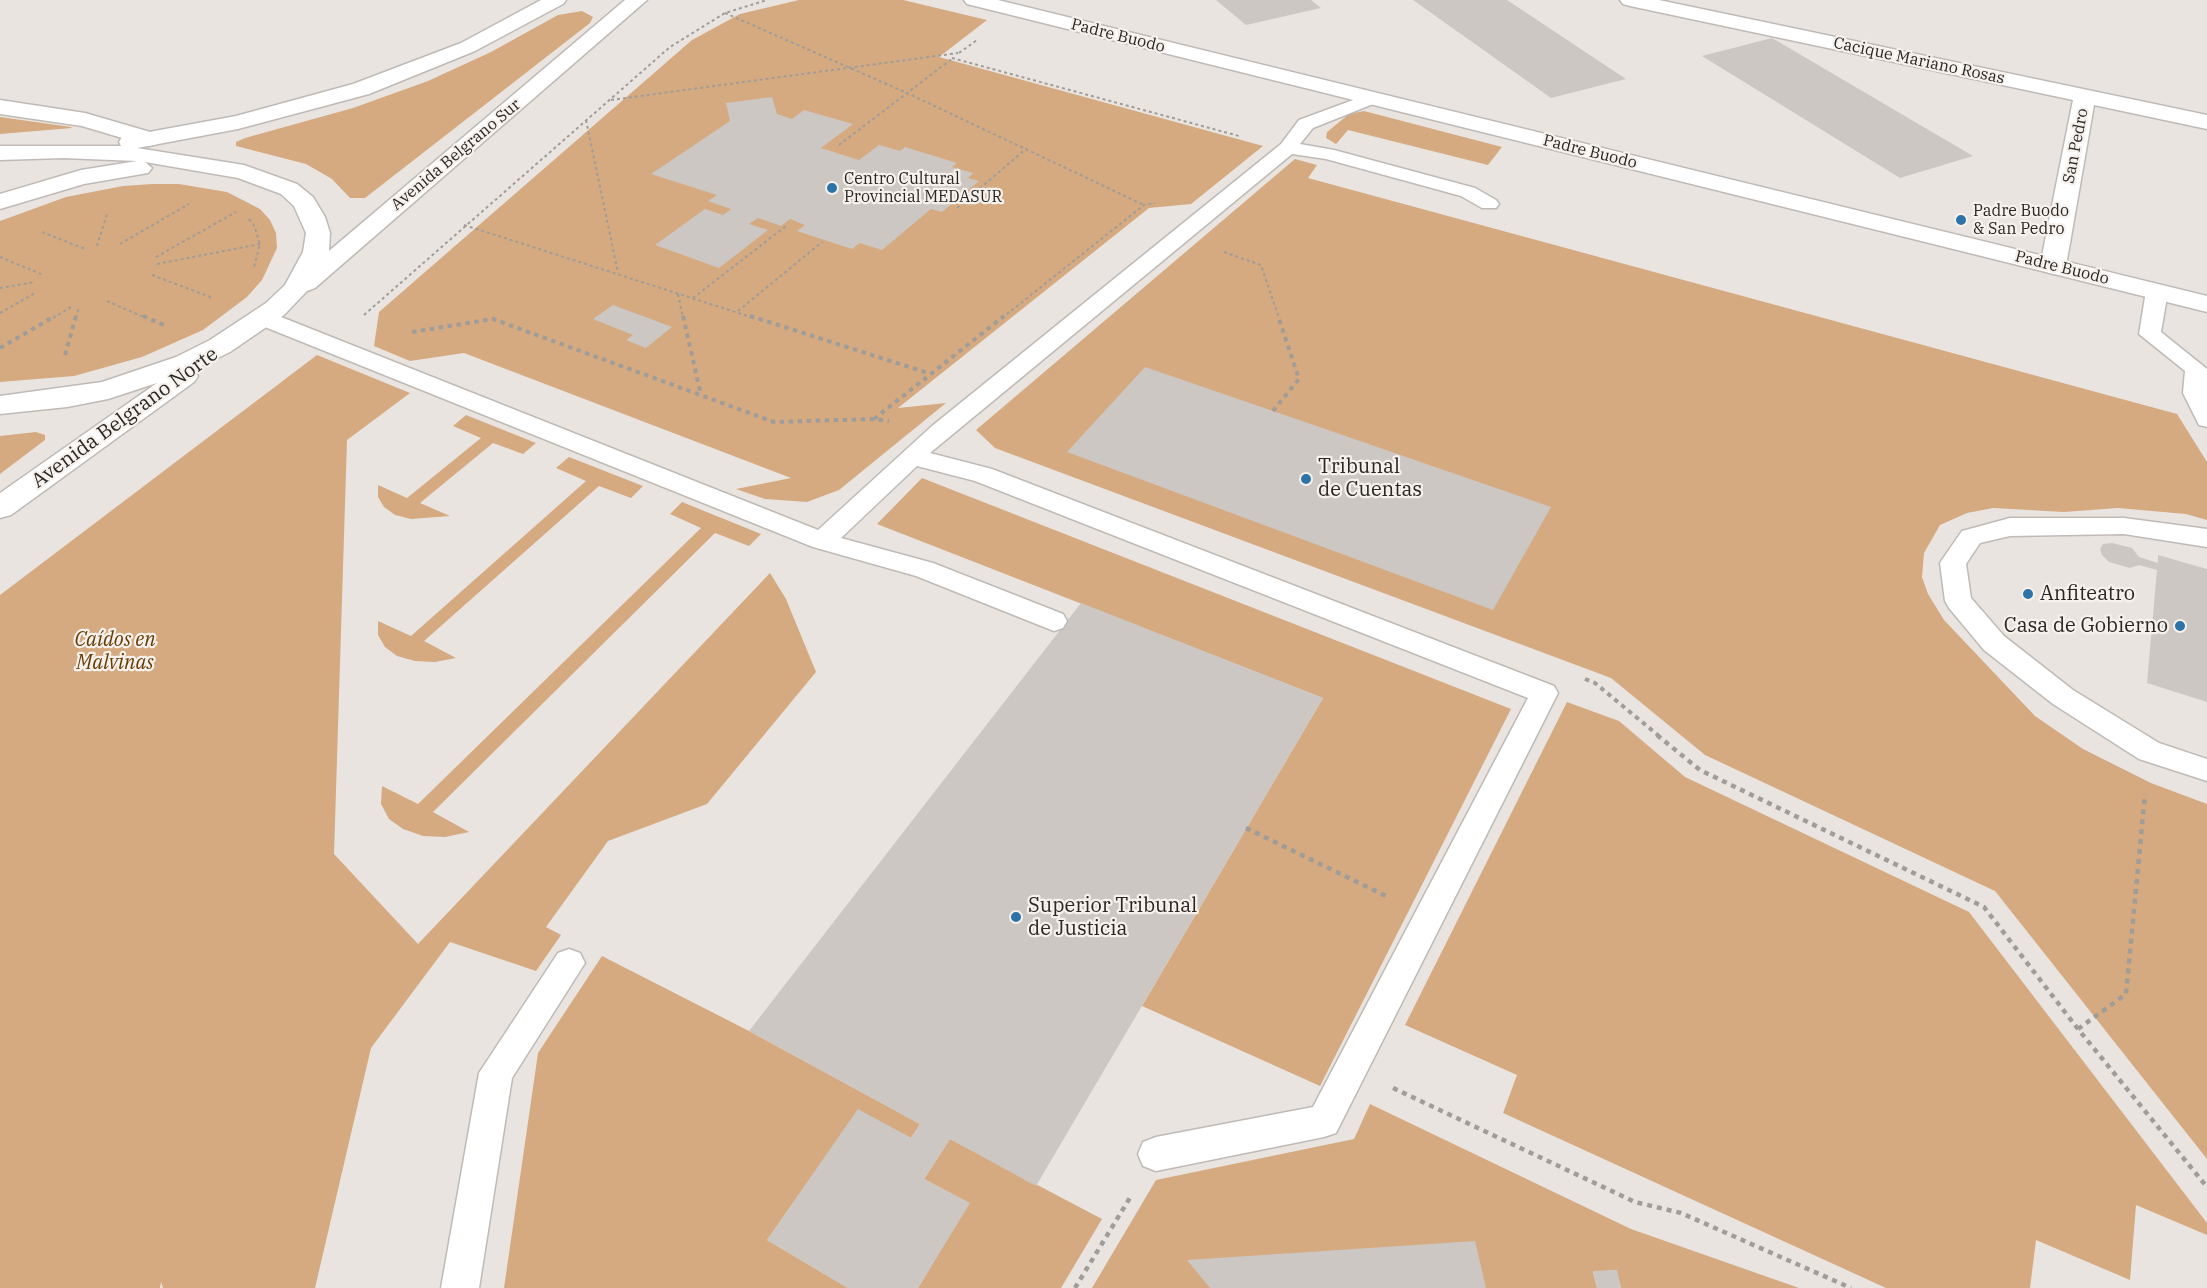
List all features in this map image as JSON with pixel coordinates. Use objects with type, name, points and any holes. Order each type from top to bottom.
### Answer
[{"type":"main road","points":[[0,202],[145,147],[361,89],[435,61],[496,34],[556,0]]},
{"type":"main road","name":"Avenida Belgrano Sur","points":[[262,319],[637,0]]},
{"type":"main road","name":"Padre Buodo","points":[[974,0],[2207,303]]},
{"type":"main road","name":"Cacique Mariano Rosas","points":[[1630,0],[1688,6],[2207,122]]},
{"type":"main road","name":"San Pedro","points":[[2053,266],[2085,96]]},
{"type":"main road","points":[[0,107],[85,120],[145,147],[268,179],[289,189],[304,202],[314,217],[318,233],[316,252],[308,270],[294,290],[262,319],[186,363],[138,381],[67,398],[0,405]]},
{"type":"main road","points":[[0,153],[145,147]]},
{"type":"main road","points":[[46,186],[129,169],[217,167]]},
{"type":"main road","name":"Avenida Belgrano Norte","points":[[0,508],[262,319]]},
{"type":"lane","points":[[822,541],[940,431],[1288,148],[1306,124],[1372,98]]},
{"type":"lane","points":[[1288,148],[1327,154],[1468,192],[1489,204]]},
{"type":"lane","points":[[2157,291],[2150,334],[2196,369],[2194,393],[2207,420]]},
{"type":"lane","points":[[262,319],[822,541],[924,569],[1054,621]]},
{"type":"lane","points":[[914,457],[982,475],[1544,693],[1324,1121],[1156,1154]]},
{"type":"lane","points":[[2207,538],[2124,526],[2010,527],[1971,537],[1953,563],[1958,601],[1994,643],[2063,697],[2149,751],[2207,770]]},
{"type":"lane","points":[[460,1288],[496,1073],[569,963]]},
{"type":"path","points":[[361,318],[464,225],[670,47],[724,13],[767,0]]},
{"type":"path","points":[[724,13],[1027,147],[1144,205]]},
{"type":"path","points":[[839,144],[977,39]]},
{"type":"path","points":[[609,100],[958,53]]},
{"type":"path","points":[[952,58],[1239,136]]},
{"type":"path","points":[[586,120],[618,274]]},
{"type":"path","points":[[957,208],[1027,147]]},
{"type":"path","points":[[120,244],[192,202]]},
{"type":"path","points":[[873,419],[1144,205],[1156,203]]},
{"type":"path","points":[[156,257],[239,210],[228,205]]},
{"type":"path","points":[[98,246],[109,206]]},
{"type":"path","points":[[248,217],[254,225],[261,244],[259,255],[251,272]]},
{"type":"path","points":[[464,225],[929,373]]},
{"type":"path","points":[[693,298],[786,226]]},
{"type":"path","points":[[36,230],[85,249]]},
{"type":"path","points":[[1181,236],[1261,265],[1299,379],[1274,411]]},
{"type":"path","points":[[737,311],[822,242]]},
{"type":"path","points":[[157,264],[261,244]]},
{"type":"path","points":[[0,257],[41,274]]},
{"type":"path","points":[[152,274],[214,298]]},
{"type":"path","points":[[0,288],[35,282]]},
{"type":"path","points":[[0,313],[35,293]]},
{"type":"path","points":[[678,293],[702,396]]},
{"type":"path","points":[[107,301],[168,327]]},
{"type":"path","points":[[64,358],[79,306]]},
{"type":"path","points":[[0,348],[71,307]]},
{"type":"path","points":[[402,334],[493,319],[774,422],[873,419],[940,431]]},
{"type":"path","points":[[1573,674],[1595,683],[1700,770],[1984,907],[2078,1029],[2207,1187]]},
{"type":"path","points":[[2078,1029],[2126,994],[2149,751]]},
{"type":"path","points":[[1246,828],[1429,917]]},
{"type":"path","points":[[1341,1087],[1380,1082],[1635,1202],[1681,1213],[1851,1288]]},
{"type":"path","points":[[1075,1288],[1156,1154]]},
{"type":"green space","points":[[799,0],[903,0],[987,20],[939,57],[1263,146],[1191,204],[1149,208],[898,408],[946,403],[839,490],[807,502],[765,499],[736,489],[791,478],[464,353],[410,361],[374,346],[379,312],[692,40],[740,14]]},
{"type":"green space","points":[[582,11],[593,17],[590,23],[365,198],[350,198],[332,179],[306,164],[236,146],[236,142],[245,138],[353,108],[428,81],[491,52],[558,15]]},
{"type":"green space","points":[[1364,111],[1502,147],[1488,165],[1348,130],[1336,144],[1326,138],[1327,132],[1349,114]]},
{"type":"green space","points":[[0,117],[71,127],[72,128],[0,134]]},
{"type":"green space","points":[[1295,159],[1317,165],[1308,178],[2177,414],[2207,462],[2207,520],[2186,514],[2118,508],[2064,512],[1993,508],[1967,513],[1940,525],[1924,553],[1922,577],[1928,594],[1944,620],[2035,716],[2083,749],[2151,783],[2207,804],[2207,1159],[1995,891],[1705,755],[1611,678],[995,448],[976,430]]},
{"type":"green space","points":[[179,184],[227,192],[260,209],[270,220],[276,233],[277,248],[262,280],[247,297],[203,330],[142,357],[74,376],[0,382],[0,221],[66,197],[123,186]]},
{"type":"green space","name":"Caídos en Malvinas","points":[[317,355],[410,393],[347,440],[334,854],[418,944],[770,573],[786,599],[816,672],[707,804],[608,841],[546,927],[561,935],[536,971],[450,942],[371,1048],[315,1288],[163,1288],[161,1282],[160,1288],[0,1288],[0,595]]},
{"type":"green space","points":[[466,415],[536,443],[523,454],[493,443],[420,503],[450,516],[411,519],[395,515],[384,507],[378,497],[378,485],[407,498],[481,438],[453,426]]},
{"type":"green space","points":[[36,432],[45,435],[45,440],[0,474],[0,436]]},
{"type":"green space","points":[[569,457],[643,486],[631,498],[599,486],[424,641],[456,658],[435,662],[415,661],[397,656],[385,647],[378,635],[378,621],[411,636],[586,481],[556,468]]},
{"type":"green space","points":[[922,478],[1511,709],[1320,1086],[1142,1006],[1323,698],[877,524]]},
{"type":"green space","points":[[682,502],[761,534],[749,546],[715,533],[433,812],[469,832],[445,837],[423,836],[403,829],[389,819],[381,804],[382,786],[418,804],[701,528],[670,514]]},
{"type":"green space","points":[[1567,702],[1619,721],[1685,777],[1969,912],[2207,1223],[2207,1235],[2136,1205],[2130,1280],[2036,1240],[2030,1288],[1886,1288],[1503,1113],[1517,1075],[1405,1025]]},
{"type":"green space","points":[[602,956],[749,1031],[920,1124],[911,1138],[858,1110],[767,1240],[848,1288],[504,1288],[538,1053]]},
{"type":"green space","points":[[1370,1104],[1631,1229],[1799,1288],[1621,1288],[1616,1270],[1593,1272],[1597,1288],[1092,1288],[1156,1180],[1354,1139]]},
{"type":"green space","points":[[950,1139],[1102,1219],[1061,1288],[918,1288],[969,1203],[924,1179]]},
{"type":"building","points":[[1216,0],[1311,0],[1321,8],[1246,25]]},
{"type":"building","points":[[1413,0],[1507,0],[1626,79],[1551,98]]},
{"type":"building","points":[[1772,38],[1973,156],[1900,178],[1702,56]]},
{"type":"building","name":"Centro Cultural Provincial MEDASUR","points":[[772,97],[777,114],[792,119],[804,110],[853,124],[821,148],[859,160],[879,145],[900,151],[905,147],[957,163],[952,167],[973,173],[968,178],[979,181],[942,212],[931,209],[882,250],[860,243],[852,249],[797,231],[805,225],[790,219],[781,226],[758,218],[749,224],[768,230],[719,268],[655,245],[705,209],[723,215],[731,209],[708,201],[717,195],[651,174],[730,121],[726,103]]},
{"type":"building","points":[[613,305],[672,327],[646,348],[626,340],[633,335],[593,319]]},
{"type":"building","name":"Tribunal de Cuentas","points":[[1145,367],[1551,507],[1493,610],[1067,452]]},
{"type":"building","name":"Casa de Gobierno","points":[[2112,543],[2132,548],[2139,557],[2158,563],[2158,555],[2207,569],[2207,702],[2147,683],[2157,570],[2139,565],[2130,568],[2109,562],[2100,549],[2103,544]]},
{"type":"building","name":"Superior Tribunal de Justicia","points":[[1081,603],[1323,698],[1036,1186],[950,1139],[924,1179],[970,1203],[918,1288],[848,1288],[767,1240],[858,1109],[911,1138],[920,1124],[749,1031]]},
{"type":"building","points":[[1475,1241],[1486,1288],[1210,1288],[1187,1260]]},
{"type":"building","points":[[1617,1270],[1621,1288],[1597,1288],[1593,1271]]},
{"type":"place","name":"Centro Cultural Provincial MEDASUR","points":[[832,188]]},
{"type":"place","name":"Padre Buodo & San Pedro","points":[[1961,220]]},
{"type":"place","name":"Tribunal de Cuentas","points":[[1306,479]]},
{"type":"place","name":"Anfiteatro","points":[[2028,594]]},
{"type":"place","name":"Casa de Gobierno","points":[[2180,626]]},
{"type":"place","name":"Superior Tribunal de Justicia","points":[[1016,917]]}]
